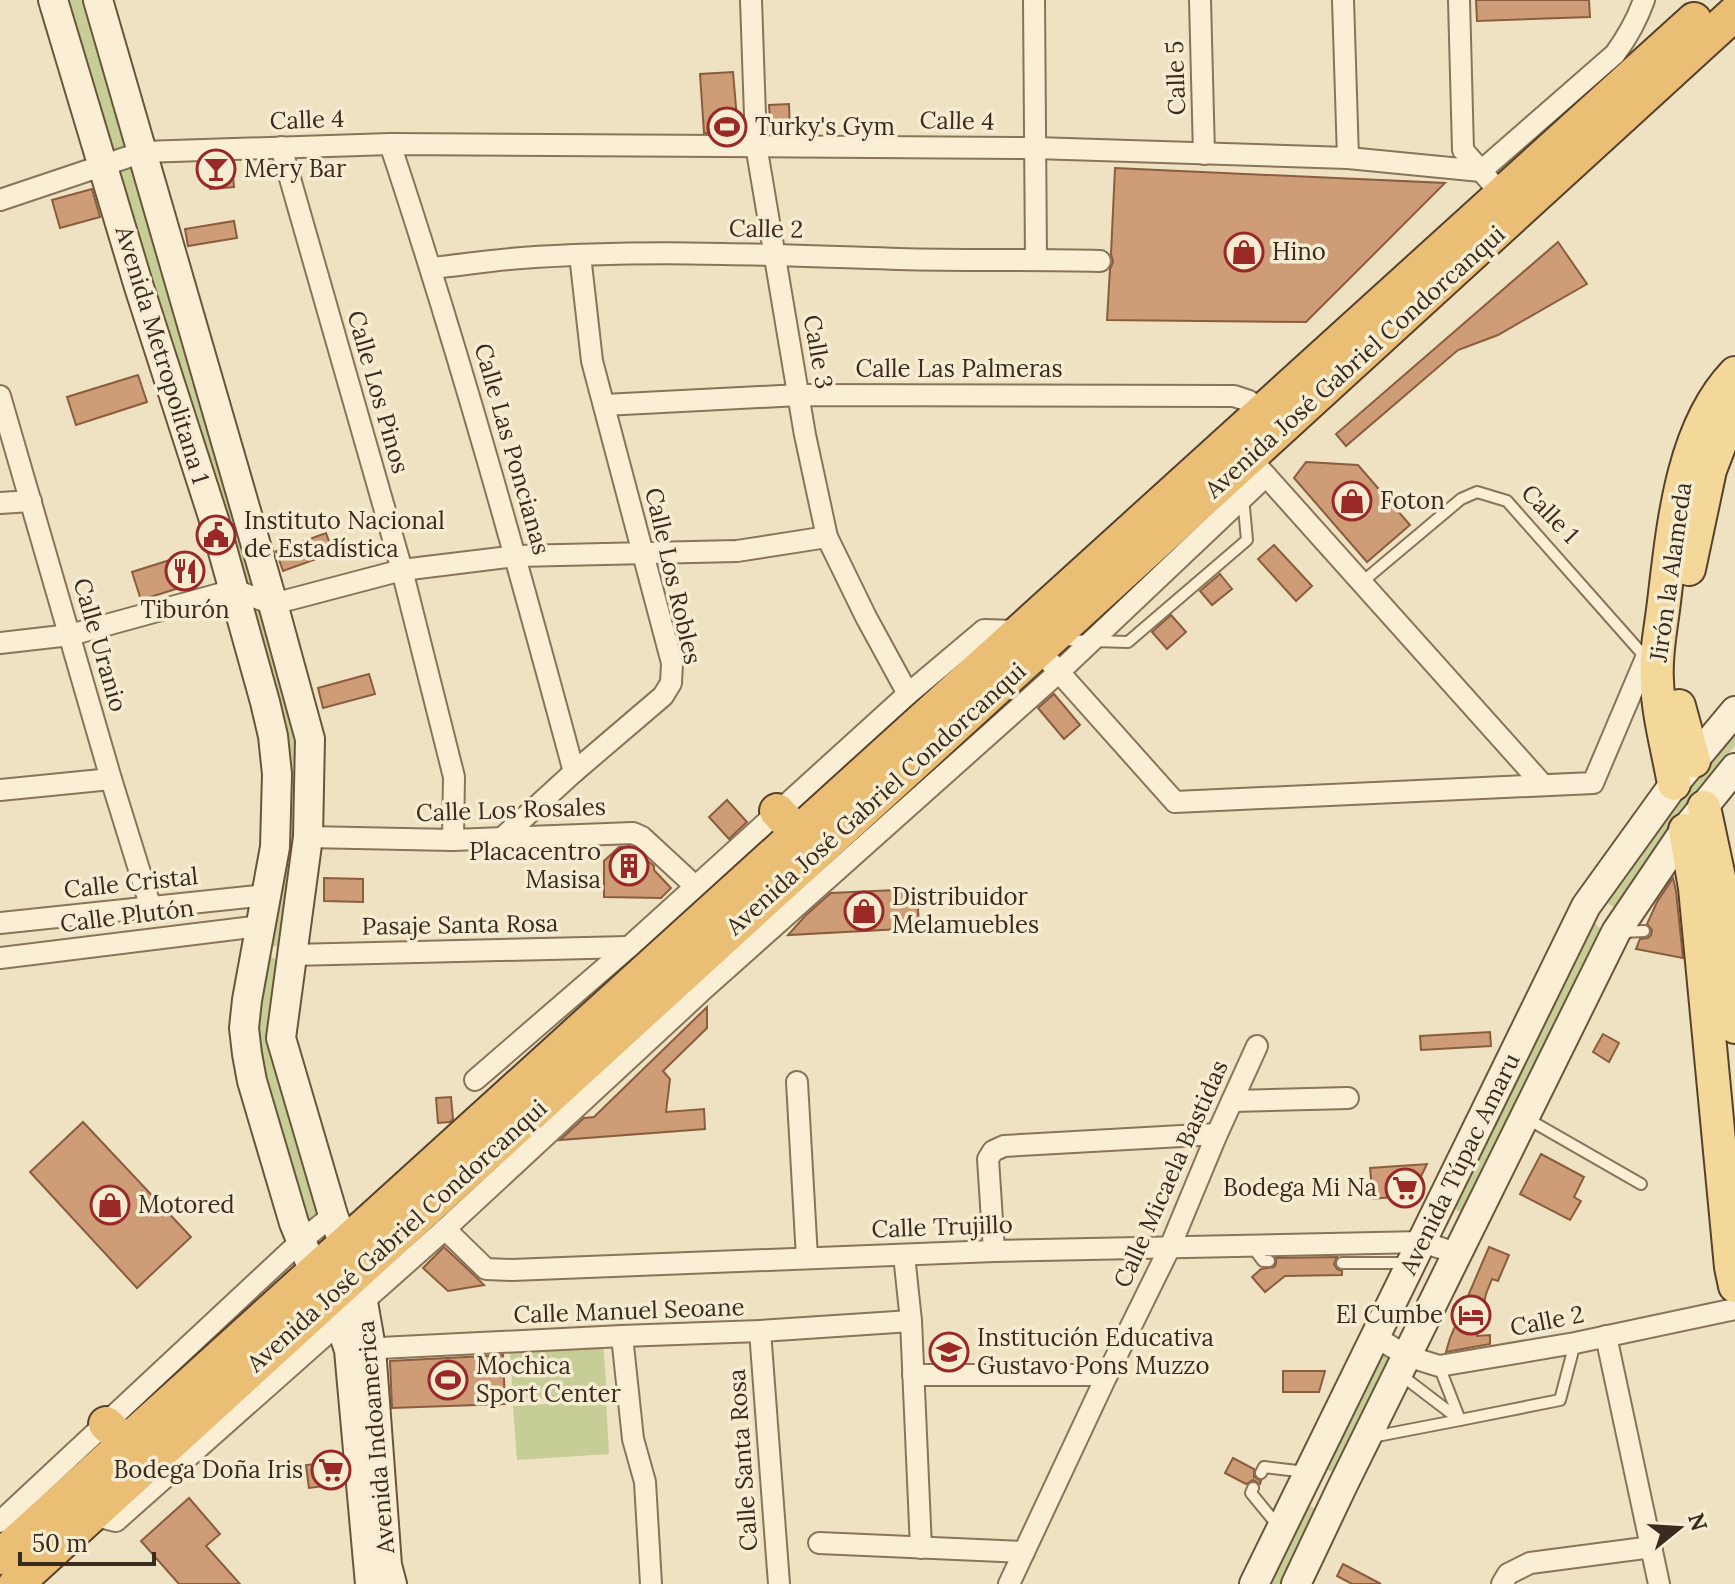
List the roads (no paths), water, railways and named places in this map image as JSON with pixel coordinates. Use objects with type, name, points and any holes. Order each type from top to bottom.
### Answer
[{"type":"highway","name":"Avenida José Gabriel Condorcanqui","points":[[1244,472],[1259,413],[1513,188],[1715,0]]},
{"type":"highway","name":"Avenida José Gabriel Condorcanqui","points":[[16,1584],[92,1515],[321,1284],[667,958],[1042,648],[1244,472],[1513,188],[1735,13]]},
{"type":"highway","name":"Avenida José Gabriel Condorcanqui","points":[[349,1259],[534,1128],[657,1016],[667,958],[787,821],[1042,648]]},
{"type":"highway","name":"Avenida José Gabriel Condorcanqui","points":[[0,1557],[116,1433],[321,1284]]},
{"type":"main road","name":"Avenida Metropolitana 1","points":[[53,0],[139,287],[215,523],[273,736],[277,774],[275,847],[244,1028],[252,1081],[294,1223],[321,1284]]},
{"type":"main road","name":"Avenida Metropolitana 1","points":[[98,0],[310,739],[308,837],[281,1038],[349,1259]]},
{"type":"main road","name":"Jirón la Alameda","points":[[1684,772],[1659,702],[1652,657],[1686,466],[1706,413],[1724,384],[1735,373]]},
{"type":"main road","name":"Jirón la Alameda","points":[[1684,772],[1677,670],[1689,566],[1710,470],[1733,416]]},
{"type":"main road","name":"Avenida Túpac Amaru","points":[[1254,1584],[1586,906],[1684,772],[1735,711]]},
{"type":"main road","name":"Avenida Túpac Amaru","points":[[1296,1584],[1524,1117],[1694,819],[1735,768]]},
{"type":"main road","points":[[1694,819],[1723,896],[1735,1027]]},
{"type":"main road","points":[[1694,819],[1695,888],[1735,1286]]},
{"type":"main road","points":[[1586,906],[1630,932]]},
{"type":"main road","name":"Avenida Indoamerica","points":[[349,1259],[387,1565],[392,1584]]},
{"type":"main road","name":"Avenida Indoamerica","points":[[321,1284],[360,1349],[370,1584]]},
{"type":"main road","points":[[1308,1472],[1342,1487]]},
{"type":"street","name":"Calle 3","points":[[751,0],[756,145],[827,537],[908,694]]},
{"type":"street","points":[[1034,0],[1036,259]]},
{"type":"street","name":"Calle 5","points":[[1200,0],[1204,154]]},
{"type":"street","points":[[1343,0],[1348,158]]},
{"type":"street","points":[[1459,0],[1463,150],[1513,188]]},
{"type":"street","name":"Avenida José Gabriel Condorcanqui","points":[[1513,188],[1629,34],[1644,0]]},
{"type":"street","name":"Calle 4","points":[[0,200],[143,152],[390,144],[1035,148],[1348,158],[1513,188]]},
{"type":"street","name":"Calle Las Poncianas","points":[[390,144],[432,268],[516,556],[574,772]]},
{"type":"street","name":"Calle Los Pinos","points":[[281,147],[402,570],[454,777],[453,840]]},
{"type":"street","name":"Calle 2","points":[[432,268],[580,255],[774,254],[1100,261]]},
{"type":"street","name":"Calle Los Robles","points":[[502,838],[663,696],[671,683],[672,663],[592,361],[580,255]]},
{"type":"street","name":"Calle Las Palmeras","points":[[604,405],[799,395],[1234,396],[1249,401],[1259,413]]},
{"type":"street","name":"Calle Uranio","points":[[0,396],[151,908]]},
{"type":"street","points":[[475,1080],[667,958],[695,886],[787,821],[908,694],[984,630],[1042,648],[1093,640],[1244,472],[1361,583],[1543,785]]},
{"type":"street","points":[[0,503],[31,501]]},
{"type":"street","points":[[0,643],[70,635],[234,590],[273,604],[402,570],[516,556],[737,551],[827,537]]},
{"type":"street","points":[[1042,648],[1175,802],[1593,783],[1652,657]]},
{"type":"street","points":[[0,790],[111,779]]},
{"type":"street","name":"Calle Los Rosales","points":[[308,837],[453,840],[633,833],[642,837],[695,886]]},
{"type":"street","name":"Calle Cristal","points":[[0,923],[267,895]]},
{"type":"street","points":[[213,900],[216,931]]},
{"type":"street","name":"Calle Plutón","points":[[0,958],[260,926]]},
{"type":"street","name":"Pasaje Santa Rosa","points":[[292,955],[667,958]]},
{"type":"street","name":"Calle Micaela Bastidas","points":[[1009,1584],[1170,1247],[1257,1046]]},
{"type":"street","points":[[797,1082],[807,1258]]},
{"type":"street","points":[[1232,1101],[1348,1098]]},
{"type":"street","points":[[321,1284],[349,1259],[445,1229],[534,1128]]},
{"type":"street","points":[[994,1251],[988,1159],[993,1151],[1004,1146],[1217,1134]]},
{"type":"street","name":"Calle Trujillo","points":[[445,1229],[486,1269],[512,1270],[994,1251],[1251,1245],[1363,1243],[1416,1252],[1456,1253]]},
{"type":"street","points":[[904,1255],[911,1321],[921,1548]]},
{"type":"street","name":"Calle 2","points":[[1374,1336],[1403,1365],[1439,1366],[1575,1343],[1735,1309]]},
{"type":"street","name":"Calle Manuel Seoane","points":[[360,1349],[911,1321]]},
{"type":"street","name":"Calle Santa Rosa","points":[[760,1331],[779,1584]]},
{"type":"street","points":[[622,1336],[633,1439],[645,1482],[651,1584]]},
{"type":"street","points":[[1606,1336],[1659,1584]]},
{"type":"street","points":[[913,1375],[1107,1375]]},
{"type":"street","points":[[0,1522],[116,1433]]},
{"type":"street","points":[[819,1543],[1024,1552]]},
{"type":"street","points":[[1502,1584],[1508,1574],[1530,1563],[1652,1547]]},
{"type":"lane","points":[[1042,648],[1093,640],[1128,642],[1247,540],[1244,472]]},
{"type":"lane","name":"Calle 1","points":[[1361,583],[1461,499],[1477,492],[1507,501],[1652,657]]},
{"type":"lane","points":[[1524,1117],[1641,1184]]},
{"type":"lane","points":[[1363,1243],[1345,1263],[1416,1252]]},
{"type":"lane","points":[[1251,1245],[1263,1261],[1269,1261]]},
{"type":"lane","points":[[1366,1438],[1560,1400],[1575,1343]]},
{"type":"lane","points":[[1403,1365],[1460,1420]]},
{"type":"lane","points":[[1439,1366],[1460,1420]]},
{"type":"lane","points":[[1261,1473],[1264,1467],[1308,1472]]},
{"type":"lane","points":[[1253,1488],[1251,1493],[1281,1530]]},
{"type":"place","name":"Turky's Gym","points":[[727,127]]},
{"type":"place","name":"Mery Bar","points":[[216,169]]},
{"type":"place","name":"Hino","points":[[1244,252]]},
{"type":"place","name":"Foton","points":[[1352,501]]},
{"type":"place","name":"Instituto Nacional de Estadística","points":[[216,535]]},
{"type":"place","name":"Tiburón","points":[[185,571]]},
{"type":"place","name":"Placacentro Masisa","points":[[629,866]]},
{"type":"place","name":"Distribuidor Melamuebles","points":[[864,911]]},
{"type":"place","name":"Bodega Mi Na","points":[[1405,1188]]},
{"type":"place","name":"Motored","points":[[110,1205]]},
{"type":"place","name":"El Cumbe","points":[[1471,1315]]},
{"type":"place","name":"Institución Educativa Gustavo Pons Muzzo","points":[[949,1352]]},
{"type":"place","name":"Mochica Sport Center","points":[[448,1380]]},
{"type":"place","name":"Bodega Doña Iris","points":[[331,1470]]}]
